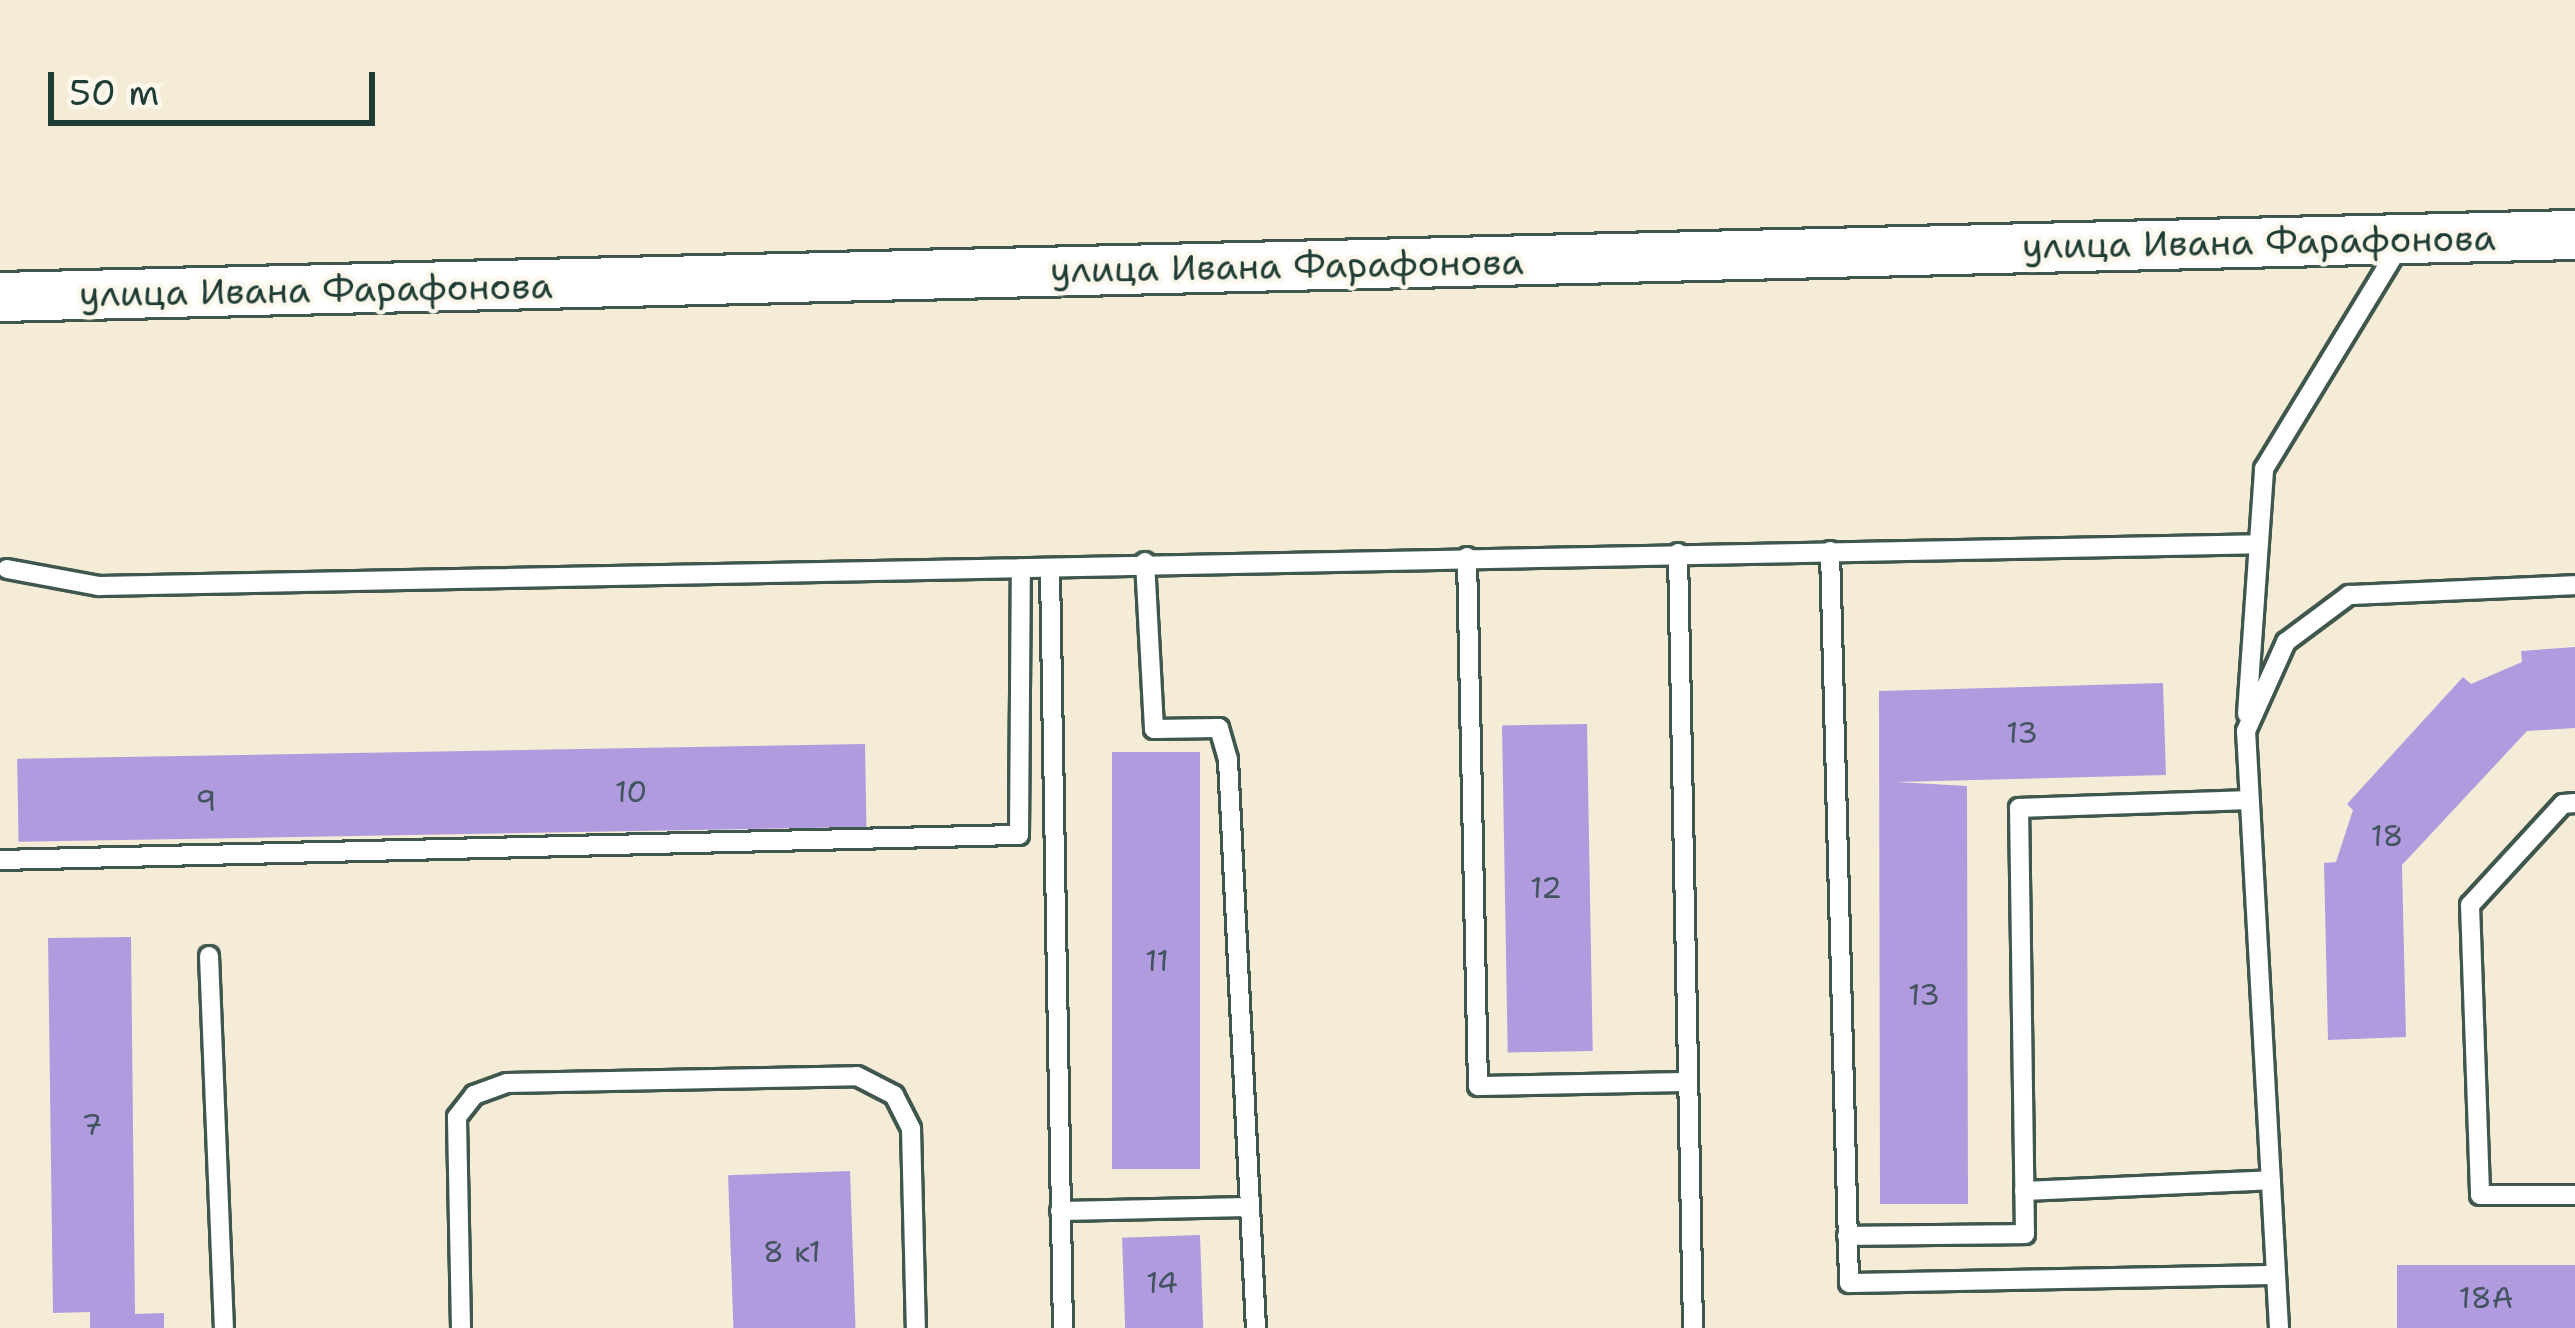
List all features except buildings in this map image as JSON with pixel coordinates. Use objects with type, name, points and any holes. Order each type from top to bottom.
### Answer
[{"type":"street","name":"улица Ивана Фарафонова","points":[[0,297],[2575,235]]},
{"type":"lane","points":[[2279,1328],[2246,731],[2264,469],[2405,238]]},
{"type":"lane","points":[[7,569],[99,586],[1050,571],[1144,562],[2259,544]]},
{"type":"lane","points":[[1830,550],[1849,1283],[2275,1275]]},
{"type":"lane","points":[[1678,553],[1693,1328]]},
{"type":"lane","points":[[1467,556],[1478,1085],[1687,1082]]},
{"type":"lane","points":[[1144,562],[1154,729],[1219,728],[1228,760],[1256,1328]]},
{"type":"lane","points":[[0,860],[1019,836],[1021,571]]},
{"type":"lane","points":[[1050,571],[1063,1328]]},
{"type":"lane","points":[[2246,731],[2286,642],[2350,595],[2575,585]]},
{"type":"lane","points":[[1846,1236],[2025,1234],[2019,808],[2249,800]]},
{"type":"lane","points":[[2575,803],[2563,804],[2470,905],[2480,1195],[2575,1195]]},
{"type":"lane","points":[[209,956],[224,1328]]},
{"type":"lane","points":[[461,1328],[457,1117],[474,1095],[507,1083],[857,1076],[894,1095],[911,1129],[916,1328]]},
{"type":"lane","points":[[2024,1191],[2271,1180]]},
{"type":"lane","points":[[1060,1211],[1250,1207]]}]
